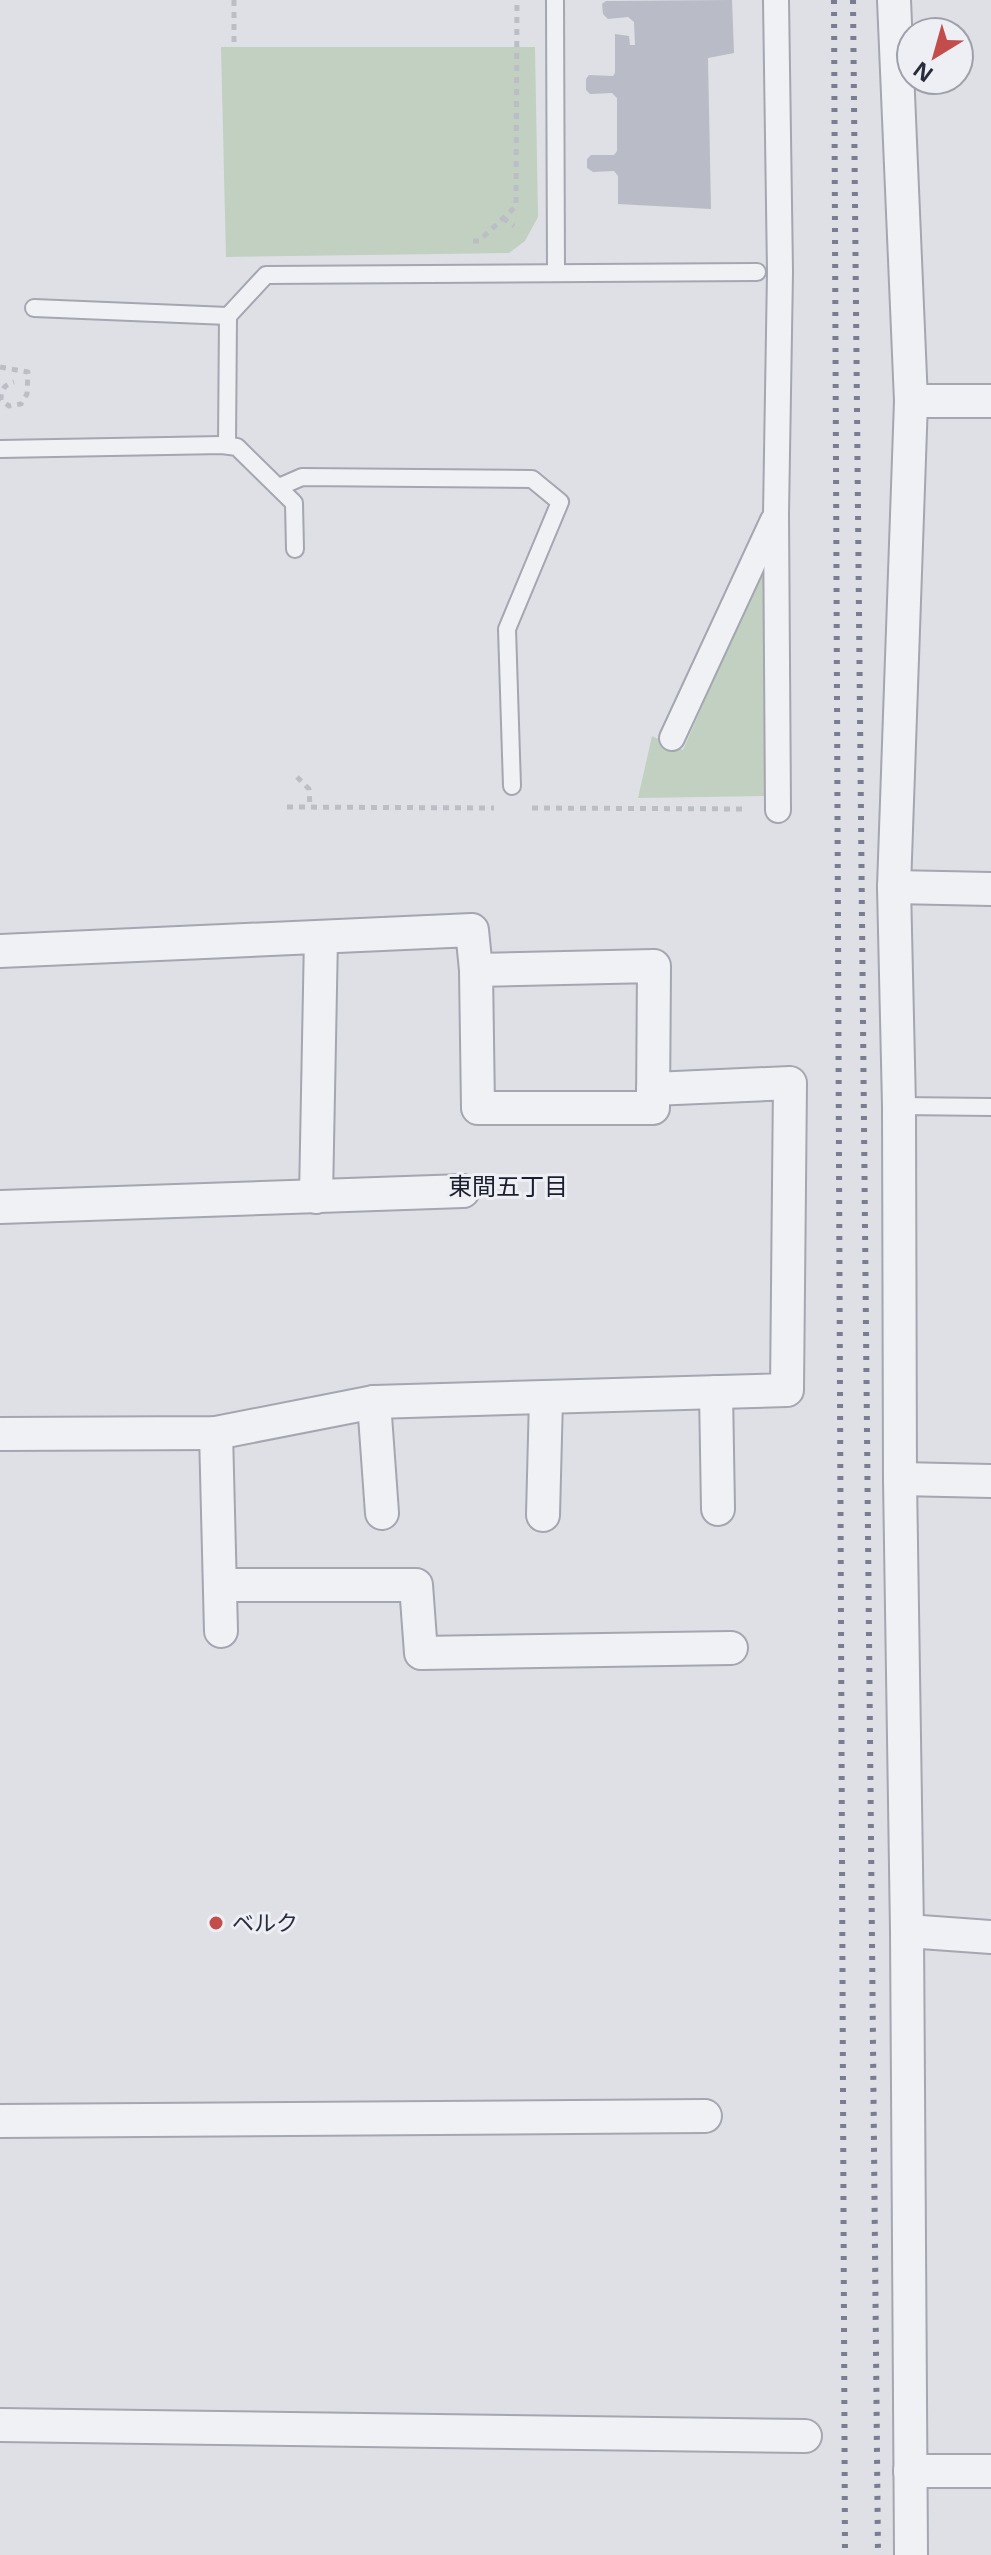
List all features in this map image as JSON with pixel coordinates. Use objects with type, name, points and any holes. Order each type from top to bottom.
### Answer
[{"type":"street","points":[[776,0],[780,272],[776,514],[778,810]]},
{"type":"street","points":[[894,0],[911,401],[894,887],[899,1106],[911,2555]]},
{"type":"street","points":[[911,401],[991,401]]},
{"type":"street","points":[[672,738],[776,514]]},
{"type":"street","points":[[894,887],[991,889]]},
{"type":"street","points":[[0,951],[472,930],[476,970],[478,1108],[653,1108],[654,966],[476,970]]},
{"type":"street","points":[[316,1197],[321,937]]},
{"type":"street","points":[[0,1434],[216,1433],[374,1402],[787,1390],[790,1083],[653,1089]]},
{"type":"street","points":[[0,1207],[463,1191]]},
{"type":"street","points":[[716,1392],[718,1509]]},
{"type":"street","points":[[543,1515],[546,1398]]},
{"type":"street","points":[[374,1402],[382,1513]]},
{"type":"street","points":[[216,1433],[221,1631]]},
{"type":"street","points":[[900,1479],[991,1481]]},
{"type":"street","points":[[220,1585],[416,1585],[421,1653],[731,1648]]},
{"type":"street","points":[[907,1931],[991,1937]]},
{"type":"street","points":[[0,2121],[705,2116]]},
{"type":"street","points":[[0,2425],[805,2436]]},
{"type":"street","points":[[910,2471],[991,2471]]},
{"type":"lane","points":[[555,0],[556,273]]},
{"type":"lane","points":[[227,445],[228,316],[266,275],[757,272]]},
{"type":"lane","points":[[34,308],[228,316]]},
{"type":"lane","points":[[0,449],[237,447],[294,503],[295,549]]},
{"type":"lane","points":[[279,487],[302,477],[532,479],[560,502],[507,629],[512,786]]},
{"type":"lane","points":[[899,1106],[991,1107]]},
{"type":"path","points":[[234,0],[234,43]]},
{"type":"path","points":[[464,241],[479,241],[516,206],[517,0]]},
{"type":"path","points":[[503,218],[514,226]]},
{"type":"path","points":[[0,367],[28,372],[27,394],[21,404],[9,406],[1,400],[1,391],[14,382]]},
{"type":"path","points":[[297,777],[309,789],[310,807]]},
{"type":"green space","points":[[221,47],[535,47],[538,217],[525,241],[509,253],[226,257]]},
{"type":"green space","points":[[769,569],[768,796],[638,798],[652,736],[683,750],[762,570]]},
{"type":"building","points":[[732,0],[734,53],[708,58],[711,209],[618,204],[618,176],[614,171],[593,172],[587,168],[587,159],[591,155],[614,155],[617,151],[617,98],[612,93],[590,94],[586,90],[586,79],[589,75],[613,76],[615,34],[629,36],[630,45],[635,45],[634,22],[628,17],[608,19],[603,14],[602,4],[606,1]]},
{"type":"railway","points":[[834,0],[845,2555]]},
{"type":"railway","points":[[853,0],[878,2555]]},
{"type":"place","name":"ベルク","points":[[216,1923]]},
{"type":"district","name":"東間五丁目","points":[[508,1187]]}]
